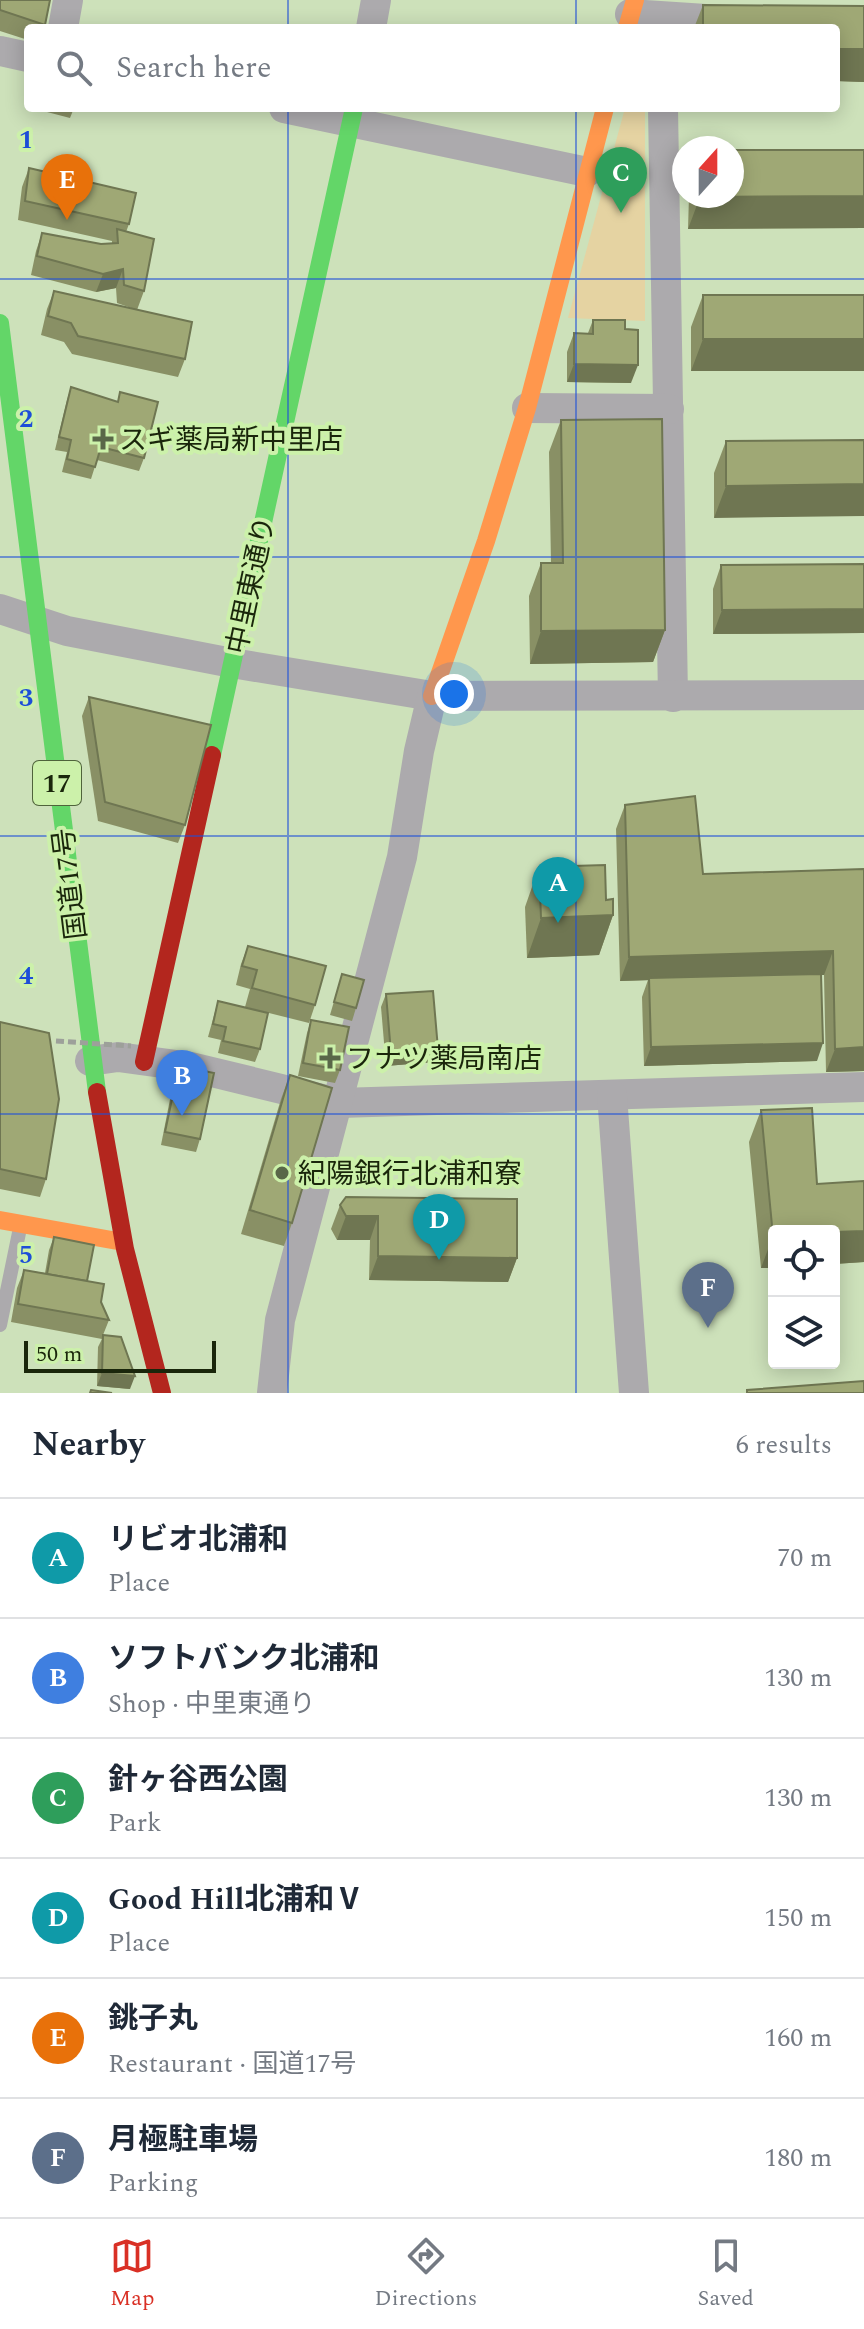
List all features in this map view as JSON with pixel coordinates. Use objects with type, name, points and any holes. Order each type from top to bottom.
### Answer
[{"type":"main road","points":[[432,696],[486,541],[527,408],[604,112]]},
{"type":"main road","name":"中里東通り","points":[[138,1054],[232,663],[353,115]]},
{"type":"main road","name":"国道17号","points":[[0,323],[90,1061],[123,1242],[146,1341],[162,1393]]},
{"type":"main road","points":[[0,1220],[123,1242]]},
{"type":"street","points":[[64,24],[68,0]]},
{"type":"street","points":[[372,24],[376,0]]},
{"type":"street","points":[[631,14],[661,23],[770,23]]},
{"type":"street","points":[[0,51],[24,56]]},
{"type":"street","points":[[323,112],[353,115],[587,172]]},
{"type":"street","points":[[663,112],[673,697]]},
{"type":"street","points":[[527,408],[669,409]]},
{"type":"street","points":[[0,609],[39,624],[232,663],[432,696],[864,695]]},
{"type":"street","points":[[272,1393],[280,1320],[402,857],[419,751],[432,696]]},
{"type":"street","points":[[90,1061],[138,1054],[339,1103],[864,1087]]},
{"type":"street","points":[[612,1095],[634,1393]]},
{"type":"lane","points":[[0,1325],[21,1224]]},
{"type":"path","points":[[56,1041],[138,1054]]},
{"type":"shaded area","points":[[624,112],[645,112],[645,321],[568,318]]},
{"type":"building","points":[[0,0],[50,0],[45,24],[0,10]]},
{"type":"building","points":[[703,5],[864,6],[864,49],[840,49],[840,24],[703,24]]},
{"type":"building","points":[[744,150],[864,150],[864,196],[744,197]]},
{"type":"building","points":[[29,168],[136,193],[129,224],[25,201]]},
{"type":"building","points":[[117,229],[154,239],[144,291],[124,285],[123,269],[103,274],[37,256],[42,233],[101,244],[118,243]]},
{"type":"building","points":[[54,291],[192,322],[185,359],[78,336],[71,323],[48,316]]},
{"type":"building","points":[[703,295],[864,295],[864,339],[703,339]]},
{"type":"building","points":[[593,320],[625,320],[625,329],[638,330],[638,365],[574,364],[574,333],[593,334]]},
{"type":"building","points":[[71,387],[118,402],[120,392],[158,402],[144,458],[101,447],[95,467],[67,459],[71,440],[59,437]]},
{"type":"building","points":[[662,419],[665,630],[541,631],[541,563],[563,563],[561,420]]},
{"type":"building","points":[[864,440],[864,484],[726,486],[726,441]]},
{"type":"building","points":[[864,564],[864,609],[722,610],[721,565]]},
{"type":"building","points":[[89,697],[211,725],[185,825],[105,802]]},
{"type":"building","points":[[695,796],[703,874],[864,869],[864,1047],[835,1049],[833,951],[629,957],[625,805]]},
{"type":"building","points":[[605,865],[606,900],[613,899],[613,915],[541,918],[539,867]]},
{"type":"building","points":[[248,946],[326,966],[315,1005],[252,988],[257,970],[242,966]]},
{"type":"building","points":[[342,974],[364,980],[356,1008],[334,1002]]},
{"type":"building","points":[[821,974],[823,1043],[651,1047],[649,978]]},
{"type":"building","points":[[433,991],[438,1049],[391,1053],[386,994]]},
{"type":"building","points":[[218,1001],[268,1013],[260,1049],[223,1041],[226,1027],[213,1024]]},
{"type":"building","points":[[311,1020],[349,1027],[340,1070],[303,1063]]},
{"type":"building","points":[[0,1022],[49,1033],[59,1099],[46,1179],[0,1169]]},
{"type":"building","points":[[179,1066],[214,1073],[200,1139],[165,1132]]},
{"type":"building","name":"紀陽銀行北浦和寮","points":[[290,1075],[332,1088],[292,1223],[250,1210]]},
{"type":"building","points":[[812,1108],[817,1184],[864,1181],[864,1231],[840,1232],[840,1225],[772,1225],[761,1110]]},
{"type":"building","points":[[346,1197],[517,1199],[517,1258],[378,1256],[378,1216],[346,1216],[340,1205]]},
{"type":"building","points":[[54,1237],[94,1245],[87,1281],[47,1274]]},
{"type":"building","points":[[24,1270],[104,1284],[101,1302],[109,1320],[18,1304]]},
{"type":"building","points":[[103,1335],[121,1337],[135,1376],[102,1373]]},
{"type":"building","points":[[864,1381],[864,1393],[747,1393],[747,1390]]},
{"type":"traffic: fast","points":[[212,755],[353,112]]},
{"type":"traffic: fast","points":[[0,323],[97,1092]]},
{"type":"traffic: slow","points":[[628,24],[635,0]]},
{"type":"traffic: slow","points":[[432,696],[486,541],[527,408],[604,112]]},
{"type":"traffic: slow","points":[[0,1220],[123,1242]]},
{"type":"traffic: jam","points":[[144,1062],[212,755]]},
{"type":"traffic: jam","points":[[97,1092],[125,1249],[162,1393]]},
{"type":"place","name":"針ヶ谷西公園","points":[[621,213]]},
{"type":"place","name":"銚子丸","points":[[67,220]]},
{"type":"place","name":"スギ薬局新中里店","points":[[103,439]]},
{"type":"place","name":"リビオ北浦和","points":[[558,923]]},
{"type":"place","name":"フナツ薬局南店","points":[[330,1058]]},
{"type":"place","name":"ソフトバンク北浦和","points":[[182,1116]]},
{"type":"place","name":"紀陽銀行北浦和寮","points":[[282,1173]]},
{"type":"place","name":"Good Hill北浦和Ⅴ","points":[[439,1260]]},
{"type":"place","name":"月極駐車場","points":[[708,1328]]}]
